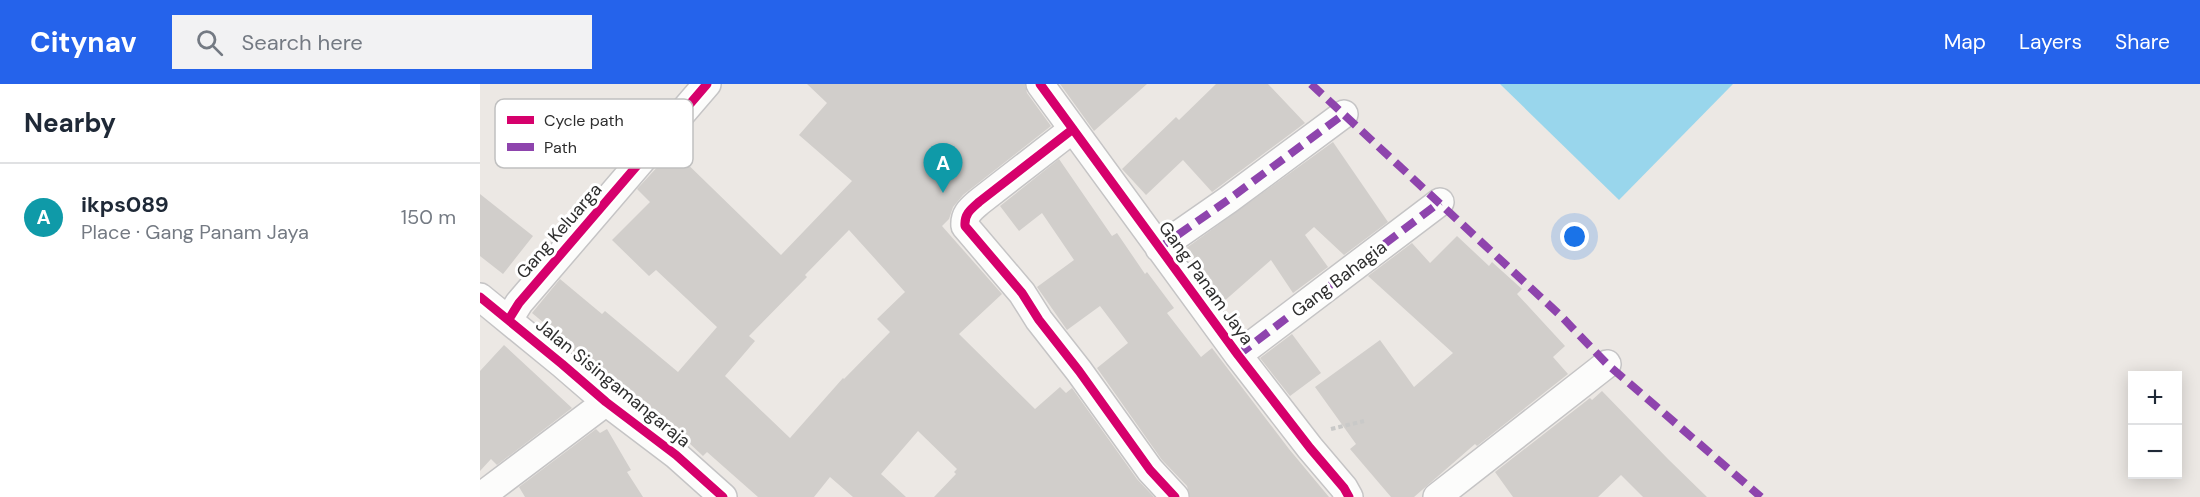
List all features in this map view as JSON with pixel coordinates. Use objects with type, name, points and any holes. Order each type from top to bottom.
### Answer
[{"type":"street","name":"Gang Keluarga","points":[[693,100],[707,84]]},
{"type":"street","name":"Gang Panam Jaya","points":[[1040,84],[1282,414],[1349,497]]},
{"type":"street","points":[[1159,248],[1344,114]]},
{"type":"street","points":[[1074,129],[979,202],[967,213],[964,219],[965,226],[1022,293],[1039,320],[1080,371],[1150,470],[1175,497]]},
{"type":"street","name":"Gang Keluarga","points":[[509,320],[519,303],[635,168]]},
{"type":"street","name":"Gang Bahagia","points":[[1238,355],[1440,202]]},
{"type":"street","name":"Jalan Sisingamangaraja","points":[[480,297],[606,402],[676,455],[723,497]]},
{"type":"street","points":[[1437,497],[1607,364]]},
{"type":"street","points":[[480,497],[606,402]]},
{"type":"water","points":[[1500,84],[1733,84],[1619,200]]},
{"type":"building","points":[[807,84],[1025,84],[1027,93],[1051,126],[963,195],[953,207],[949,219],[942,226],[1002,294],[959,334],[1035,409],[1060,387],[1066,393],[1072,388],[1137,479],[1154,497],[934,497],[956,474],[954,472],[957,469],[918,431],[881,474],[906,497],[853,497],[830,477],[814,497],[758,497],[707,452],[703,456],[672,427],[669,430],[634,396],[631,400],[532,313],[560,279],[602,314],[605,311],[678,372],[717,327],[656,270],[649,276],[612,240],[650,202],[637,189],[656,168],[692,168],[781,255],[852,181],[799,135],[827,103]],"holes":[[[849,230],[905,292],[877,319],[890,332],[843,378],[790,438],[725,376],[755,341],[749,336]]]},
{"type":"building","points":[[1060,84],[1147,84],[1094,131]]},
{"type":"building","points":[[1216,84],[1268,84],[1305,123],[1212,192],[1183,160],[1146,195],[1122,169],[1176,117],[1179,120]]},
{"type":"building","points":[[1333,142],[1388,222],[1344,255],[1314,227],[1305,235],[1328,267],[1293,293],[1271,260],[1222,303],[1203,281],[1209,276],[1185,249]]},
{"type":"building","points":[[1059,159],[1112,236],[1117,233],[1145,274],[1147,272],[1174,308],[1167,313],[1201,357],[1212,348],[1289,449],[1329,497],[1190,497],[1187,486],[1162,460],[1097,368],[1128,343],[1100,306],[1067,330],[1037,287],[1074,260],[1042,213],[1019,231],[1000,206]]},
{"type":"building","points":[[480,194],[533,236],[503,274],[480,256]]},
{"type":"building","points":[[1457,236],[1489,266],[1492,262],[1522,289],[1517,294],[1565,346],[1553,357],[1568,374],[1477,446],[1475,444],[1414,497],[1391,497],[1350,449],[1356,444],[1315,387],[1380,340],[1414,387],[1453,353],[1368,276],[1412,243],[1430,263]]},
{"type":"building","points":[[1292,334],[1321,373],[1290,396],[1260,358]]},
{"type":"building","points":[[504,345],[572,408],[497,465],[491,459],[480,471],[480,371]]},
{"type":"building","points":[[1602,391],[1707,497],[1643,497],[1621,475],[1598,497],[1513,497],[1495,472]]},
{"type":"building","points":[[596,429],[600,433],[607,429],[631,470],[627,472],[643,497],[525,497],[519,487]]},
{"type":"marked path","points":[[1311,84],[1561,316],[1607,364],[1761,497]]},
{"type":"marked path","points":[[1159,248],[1344,114]]},
{"type":"marked path","points":[[1238,355],[1440,202]]},
{"type":"cycle path","points":[[693,100],[707,84]]},
{"type":"cycle path","points":[[1040,84],[1238,355],[1349,497]]},
{"type":"cycle path","points":[[1073,129],[973,207],[967,215],[965,226],[1022,293],[1039,320],[1079,371],[1150,470],[1175,497]]},
{"type":"cycle path","points":[[509,319],[519,303],[635,168]]},
{"type":"cycle path","points":[[480,297],[606,402],[676,455],[723,497]]},
{"type":"place","name":"ikps089","points":[[943,193]]}]
